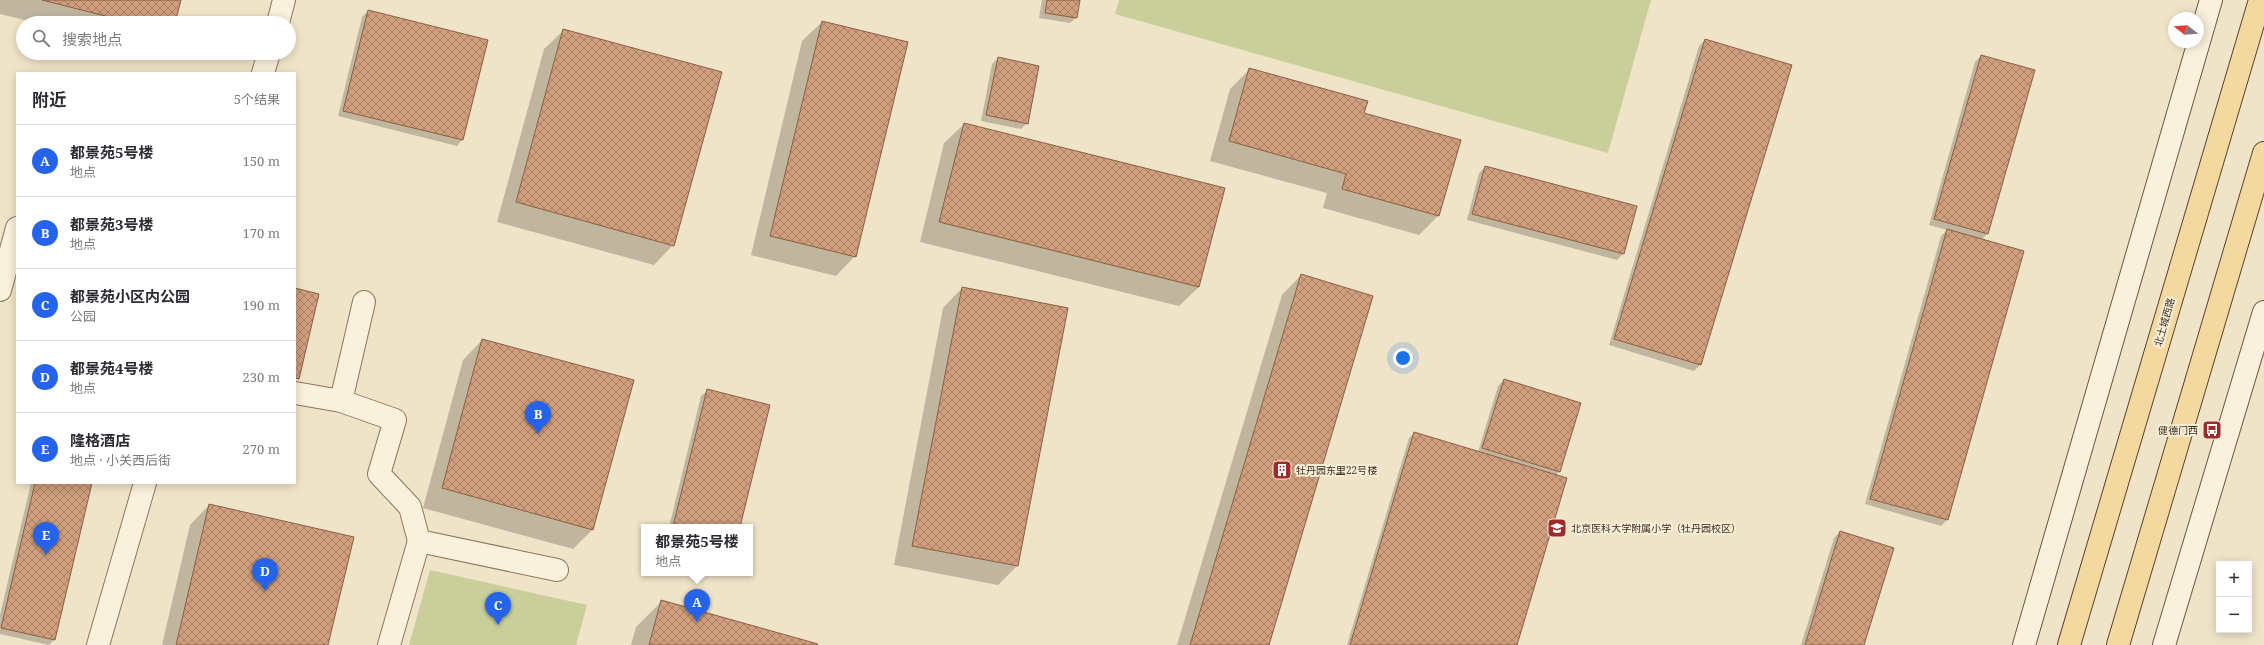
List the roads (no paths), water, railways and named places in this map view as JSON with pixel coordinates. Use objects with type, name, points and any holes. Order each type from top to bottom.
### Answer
[{"type":"main road","name":"北土城西路","points":[[2069,645],[2260,0]]},
{"type":"main road","points":[[2118,645],[2264,152]]},
{"type":"street","points":[[280,16],[284,0]]},
{"type":"street","points":[[2024,645],[2211,0]]},
{"type":"street","points":[[263,72],[267,60]]},
{"type":"street","points":[[0,290],[16,232]]},
{"type":"street","points":[[341,402],[364,302]]},
{"type":"street","points":[[2164,645],[2264,312]]},
{"type":"street","points":[[296,393],[341,402],[395,420],[379,474],[410,507],[419,541],[389,645]]},
{"type":"street","points":[[98,645],[145,484]]},
{"type":"street","points":[[419,541],[557,570]]},
{"type":"place","name":"健德门西","points":[[2212,430]]},
{"type":"place","name":"都景苑3号楼","points":[[538,434]]},
{"type":"place","name":"牡丹园东里22号楼","points":[[1282,470]]},
{"type":"place","name":"北京医科大学附属小学（牡丹园校区）","points":[[1557,528]]},
{"type":"place","name":"隆格酒店","points":[[46,555]]},
{"type":"place","name":"都景苑4号楼","points":[[265,591]]},
{"type":"place","name":"都景苑5号楼","points":[[697,622]]},
{"type":"place","name":"都景苑小区内公园","points":[[498,625]]}]
